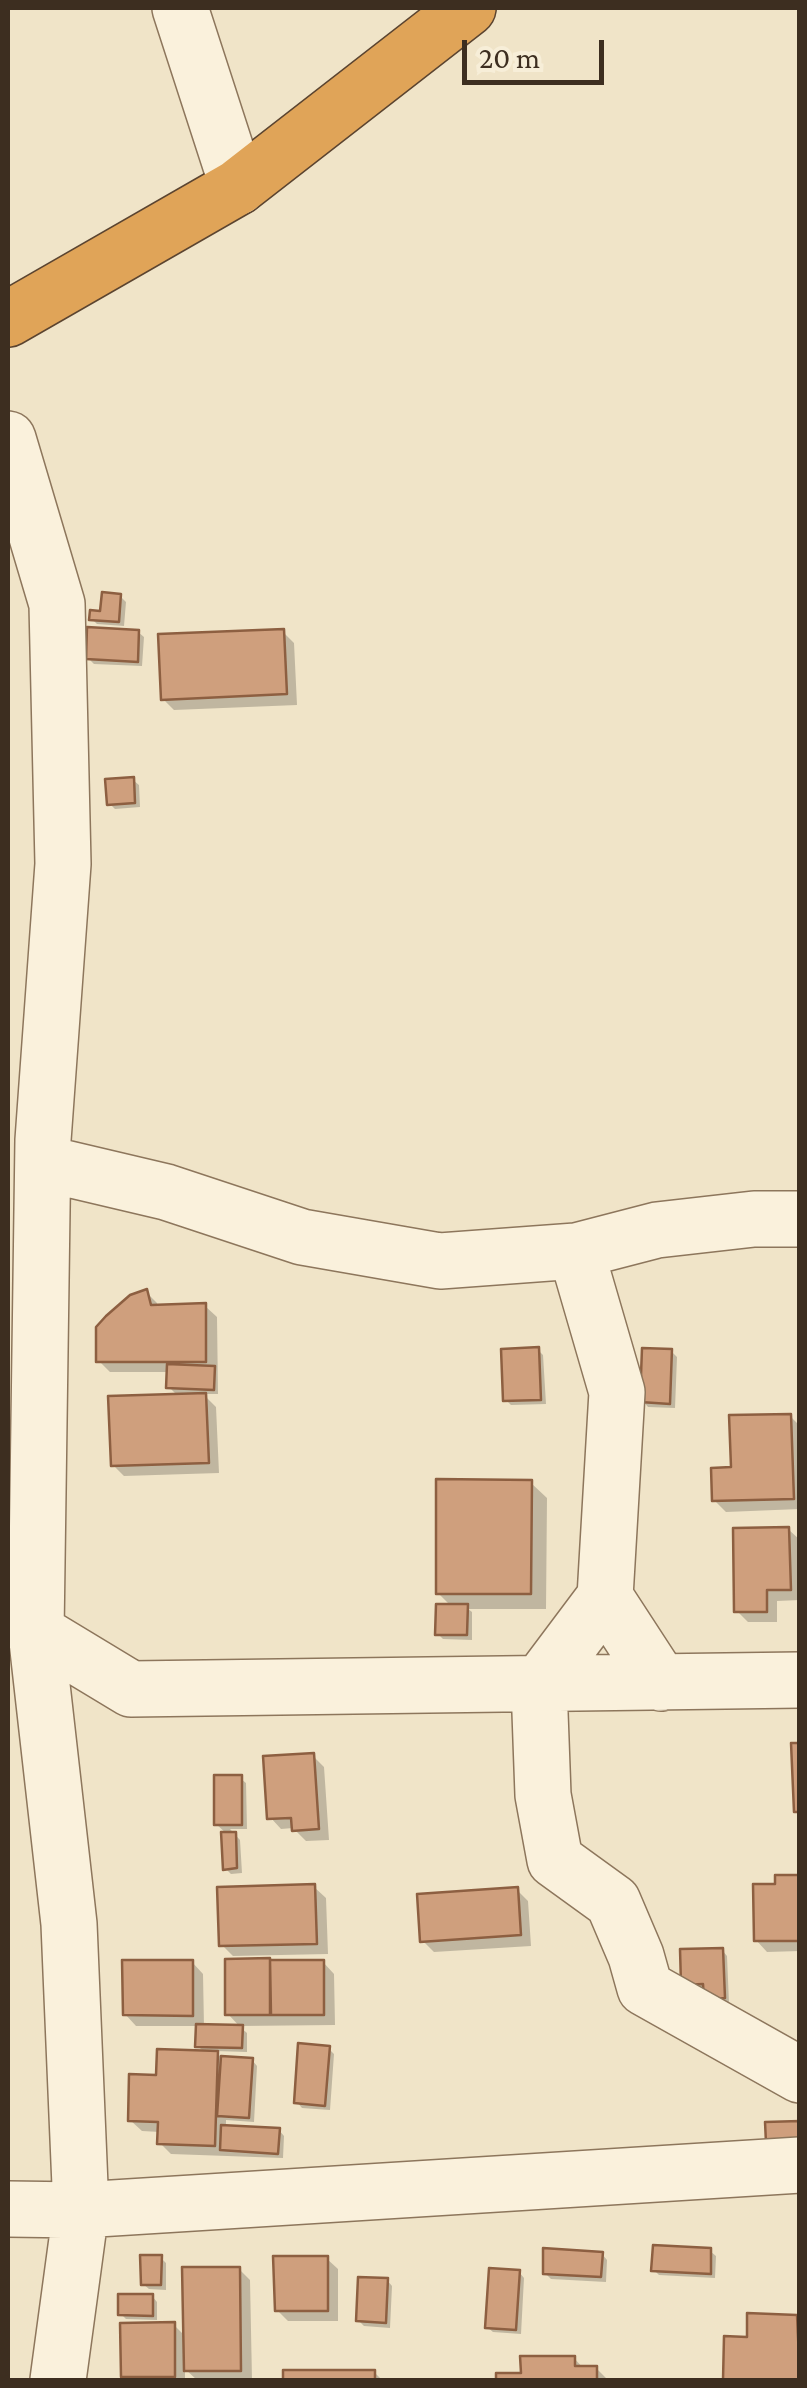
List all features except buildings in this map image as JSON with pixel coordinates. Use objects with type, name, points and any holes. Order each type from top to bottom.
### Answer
[{"type":"highway","points":[[14,301],[238,187],[468,8]]},
{"type":"street","points":[[180,8],[238,187]]},
{"type":"street","points":[[8,439],[57,604],[63,864],[43,1163],[24,1236],[22,1623],[69,1924],[80,2210],[58,2380]]},
{"type":"street","points":[[43,1163],[166,1192],[302,1237],[440,1260],[576,1251],[657,1230],[754,1219],[800,1219]]},
{"type":"street","points":[[576,1251],[618,1392],[605,1598],[539,1685],[544,1795],[555,1860],[613,1902],[645,1988],[800,2076]]},
{"type":"street","points":[[605,1598],[660,1683]]},
{"type":"street","points":[[22,1623],[132,1689],[800,1680]]},
{"type":"street","points":[[8,2210],[80,2210],[800,2165]]}]
